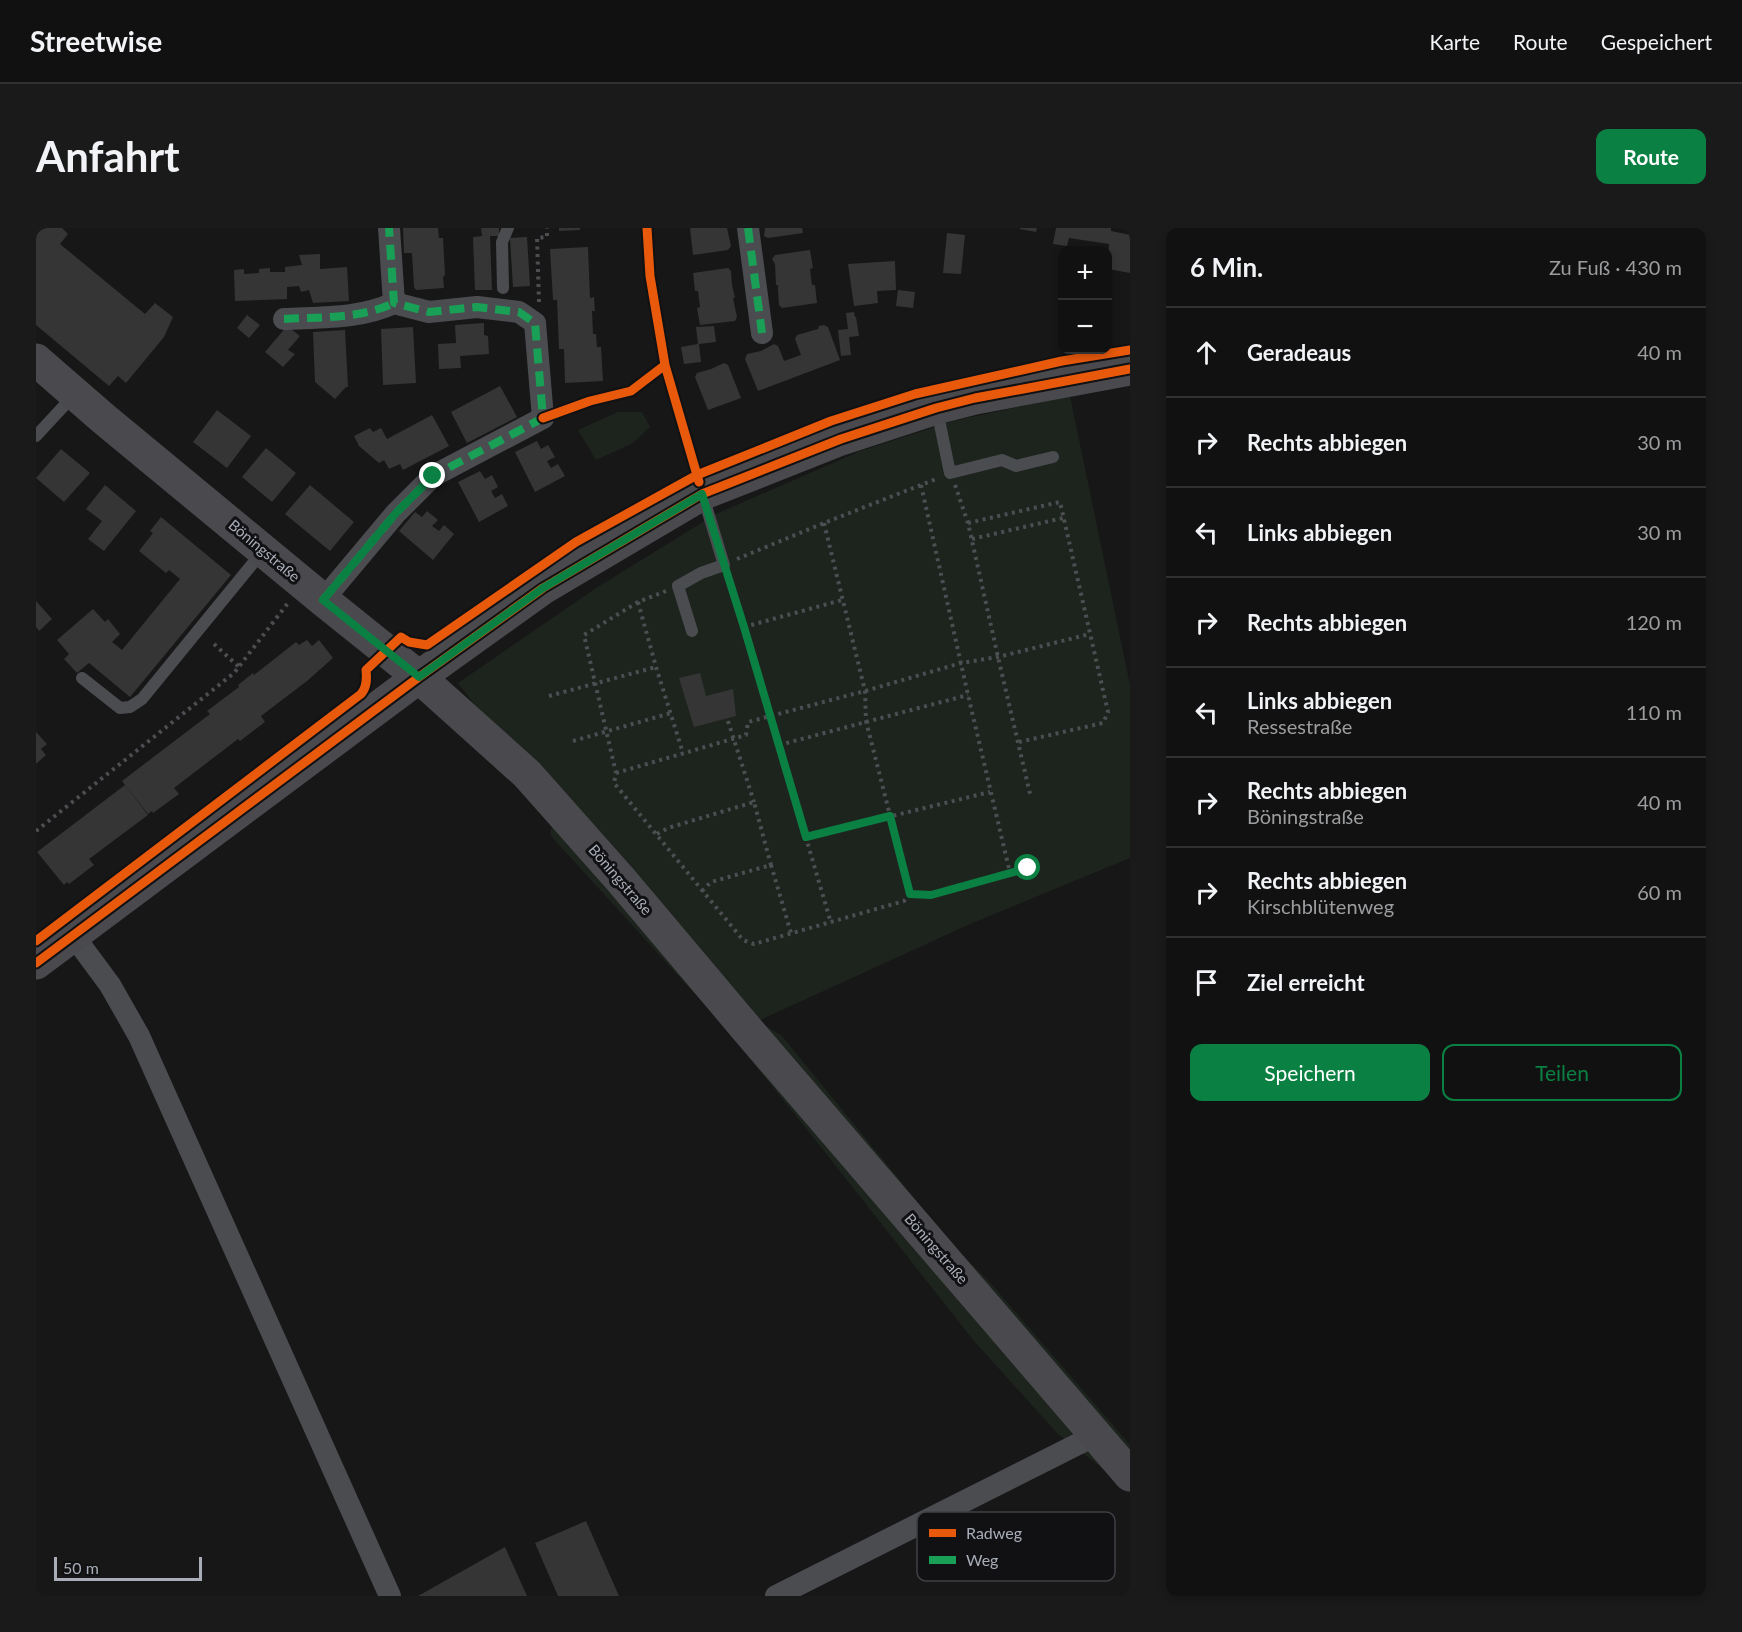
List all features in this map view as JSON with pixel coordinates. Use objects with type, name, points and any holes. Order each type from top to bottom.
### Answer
[{"type":"main road","name":"Böningstraße","points":[[36,360],[313,592],[419,677],[527,774],[621,879],[752,1036],[1130,1475]]},
{"type":"main road","points":[[36,963],[419,677],[543,588],[702,494],[841,439],[936,408],[975,398],[1130,369]]},
{"type":"street","points":[[389,228],[394,303]]},
{"type":"street","points":[[748,228],[762,333]]},
{"type":"street","points":[[284,319],[359,315],[378,311],[394,303],[429,312],[477,307],[519,312],[535,323],[543,418],[433,476],[313,592]]},
{"type":"street","points":[[74,935],[110,986],[139,1036],[390,1596]]},
{"type":"street","points":[[943,1512],[1096,1435]]},
{"type":"street","points":[[776,1596],[917,1525]]},
{"type":"lane","points":[[503,288],[502,242],[508,228]]},
{"type":"lane","points":[[36,436],[75,394]]},
{"type":"lane","points":[[936,408],[951,473],[1002,460],[1016,466],[1053,458]]},
{"type":"lane","points":[[692,631],[678,586],[701,573],[724,565],[702,494]]},
{"type":"lane","points":[[82,678],[120,708],[130,707],[142,699],[263,550]]},
{"type":"path","points":[[535,323],[540,308],[537,238],[547,237],[546,228]]},
{"type":"path","points":[[831,923],[724,565],[951,473],[972,539],[1031,798]]},
{"type":"path","points":[[921,485],[1010,873]]},
{"type":"path","points":[[968,523],[1060,502],[1108,712],[1103,723],[1019,742]]},
{"type":"path","points":[[972,539],[1063,518]]},
{"type":"path","points":[[824,523],[865,691],[866,722],[910,894]]},
{"type":"path","points":[[678,586],[638,602],[584,635],[616,773],[615,783],[743,940],[754,944],[903,901],[910,894],[931,895],[1028,868]]},
{"type":"path","points":[[36,831],[225,680],[313,592]]},
{"type":"path","points":[[744,627],[842,600]]},
{"type":"path","points":[[638,602],[683,753]]},
{"type":"path","points":[[616,773],[746,735],[748,722],[769,715],[865,691],[961,663],[998,657],[1090,634]]},
{"type":"path","points":[[214,644],[238,667]]},
{"type":"path","points":[[549,696],[656,666]]},
{"type":"path","points":[[778,745],[968,695]]},
{"type":"path","points":[[573,741],[671,713]]},
{"type":"path","points":[[728,721],[754,802],[791,933]]},
{"type":"path","points":[[806,837],[990,792]]},
{"type":"path","points":[[657,834],[668,828],[754,802]]},
{"type":"path","points":[[702,891],[711,882],[771,865]]},
{"type":"shaded area","points":[[1070,396],[1130,685],[1130,858],[970,924],[758,1021],[782,1036],[956,1249],[987,1279],[1130,1445],[1130,1491],[1059,1435],[974,1341],[716,1017],[550,835],[556,807],[527,774],[458,683],[596,588],[716,514],[858,452],[953,421]]},
{"type":"shaded area","points":[[618,412],[642,412],[650,427],[633,443],[596,460],[578,430]]},
{"type":"building","points":[[36,228],[62,228],[68,234],[60,244],[145,314],[155,303],[173,317],[164,337],[126,383],[118,376],[109,386],[36,325]]},
{"type":"building","points":[[403,228],[438,228],[439,238],[443,238],[444,288],[416,290],[412,253],[404,253]]},
{"type":"building","points":[[481,228],[499,228],[499,236],[490,236],[492,290],[475,290],[473,237],[482,236]]},
{"type":"building","points":[[559,228],[580,228],[580,230],[559,231]]},
{"type":"building","points":[[690,228],[727,228],[731,246],[728,250],[693,255]]},
{"type":"building","points":[[765,228],[802,228],[803,233],[768,238],[764,236]]},
{"type":"building","points":[[1020,228],[1037,228],[1036,232]]},
{"type":"building","points":[[1056,228],[1111,228],[1111,231],[1130,235],[1130,273],[1112,270],[1112,246],[1109,244],[1069,238],[1067,246],[1053,244]]},
{"type":"building","points":[[947,233],[965,235],[961,274],[943,273]]},
{"type":"building","points":[[527,237],[530,286],[513,287],[510,238]]},
{"type":"building","points":[[588,247],[590,298],[594,297],[595,311],[592,311],[593,334],[596,334],[597,347],[601,347],[603,381],[565,383],[564,349],[559,349],[557,300],[553,300],[550,249]]},
{"type":"building","points":[[810,250],[813,268],[810,269],[812,285],[815,285],[817,303],[782,308],[779,305],[775,264],[772,259],[775,255]]},
{"type":"building","points":[[320,254],[320,269],[347,267],[349,301],[313,303],[309,290],[301,292],[299,286],[287,287],[287,299],[235,301],[234,270],[244,269],[244,274],[259,273],[259,269],[270,268],[270,272],[285,272],[285,267],[302,265],[299,255]]},
{"type":"building","points":[[895,261],[896,290],[877,291],[878,303],[854,306],[848,264]]},
{"type":"building","points":[[728,268],[731,271],[737,317],[735,321],[700,325],[697,308],[700,307],[698,291],[695,291],[693,273]]},
{"type":"building","points":[[898,290],[915,292],[913,308],[896,306]]},
{"type":"building","points":[[854,312],[859,336],[849,337],[851,355],[841,356],[838,330],[848,329],[846,313]]},
{"type":"building","points":[[247,315],[260,325],[249,338],[237,328]]},
{"type":"building","points":[[484,323],[484,335],[488,336],[489,354],[460,356],[461,368],[439,369],[438,344],[456,343],[455,325]]},
{"type":"building","points":[[824,325],[828,327],[840,360],[758,391],[745,359],[747,354],[761,351],[774,344],[778,346],[784,361],[801,355],[795,339],[797,335]]},
{"type":"building","points":[[287,326],[300,336],[288,350],[295,354],[283,367],[265,352]]},
{"type":"building","points":[[714,326],[716,342],[699,344],[701,362],[684,364],[681,347],[698,344],[696,327]]},
{"type":"building","points":[[413,327],[416,383],[383,385],[381,329]]},
{"type":"building","points":[[345,330],[348,387],[335,399],[315,382],[313,332]]},
{"type":"building","points":[[724,363],[728,365],[741,398],[708,410],[695,377],[697,373]]},
{"type":"building","points":[[500,386],[517,417],[467,443],[451,412]]},
{"type":"building","points":[[217,410],[251,436],[227,468],[193,442]]},
{"type":"building","points":[[432,415],[449,446],[403,470],[400,464],[389,469],[384,460],[379,463],[359,446],[354,436],[370,428],[373,432],[381,428],[387,439]]},
{"type":"building","points":[[537,441],[541,449],[548,445],[555,457],[547,461],[551,468],[558,464],[565,476],[535,492],[515,452]]},
{"type":"building","points":[[266,448],[296,473],[272,502],[242,477]]},
{"type":"building","points":[[61,449],[90,473],[64,502],[36,478]]},
{"type":"building","points":[[480,471],[485,479],[492,475],[498,487],[491,491],[495,498],[502,494],[508,506],[479,522],[458,482]]},
{"type":"building","points":[[105,485],[136,511],[104,551],[88,539],[102,521],[86,509]]},
{"type":"building","points":[[310,485],[354,522],[330,551],[285,514]]},
{"type":"building","points":[[427,511],[438,520],[432,526],[439,531],[444,525],[454,534],[433,560],[399,531],[415,512],[422,517]]},
{"type":"building","points":[[161,517],[231,575],[130,697],[89,663],[77,673],[64,659],[69,654],[57,640],[93,609],[105,622],[108,619],[120,634],[112,642],[122,650],[180,579],[169,570],[166,573],[139,551],[153,533],[150,531]]},
{"type":"building","points":[[36,601],[52,619],[39,631],[36,627]]},
{"type":"building","points":[[307,640],[312,646],[319,640],[333,658],[261,716],[265,722],[240,741],[238,739],[174,788],[179,794],[153,813],[152,811],[148,814],[122,781],[210,714],[207,711],[239,687],[238,685],[253,673],[254,675],[296,642],[299,645]]},
{"type":"building","points":[[700,673],[706,696],[733,689],[736,716],[694,727],[679,678]]},
{"type":"building","points":[[36,732],[47,744],[41,749],[46,755],[36,764]]},
{"type":"building","points":[[125,785],[148,815],[89,859],[94,865],[69,884],[67,882],[64,885],[37,852]]},
{"type":"building","points":[[586,1521],[619,1596],[558,1596],[535,1543]]},
{"type":"building","points":[[505,1547],[527,1596],[418,1596]]},
{"type":"marked path","points":[[323,600],[396,513],[433,476],[543,418],[535,323],[519,312],[477,307],[429,312],[394,303],[389,228]]},
{"type":"marked path","points":[[748,228],[762,333]]},
{"type":"marked path","points":[[284,319],[354,315],[394,303]]},
{"type":"cycle path","points":[[647,228],[650,276],[665,365],[699,482]]},
{"type":"cycle path","points":[[36,941],[361,694],[366,683],[366,670],[401,637],[409,642],[427,645],[576,542],[697,475],[831,421],[915,394],[1062,361],[1130,350]]},
{"type":"cycle path","points":[[543,418],[590,401],[631,391],[665,365]]},
{"type":"cycle path","points":[[36,963],[419,677],[543,588],[702,494],[841,439],[936,408],[975,398],[1130,369]]},
{"type":"route","points":[[433,476],[396,513],[323,600],[419,677],[543,588],[702,494],[806,837],[890,816],[910,894],[931,895],[1028,868]]}]
